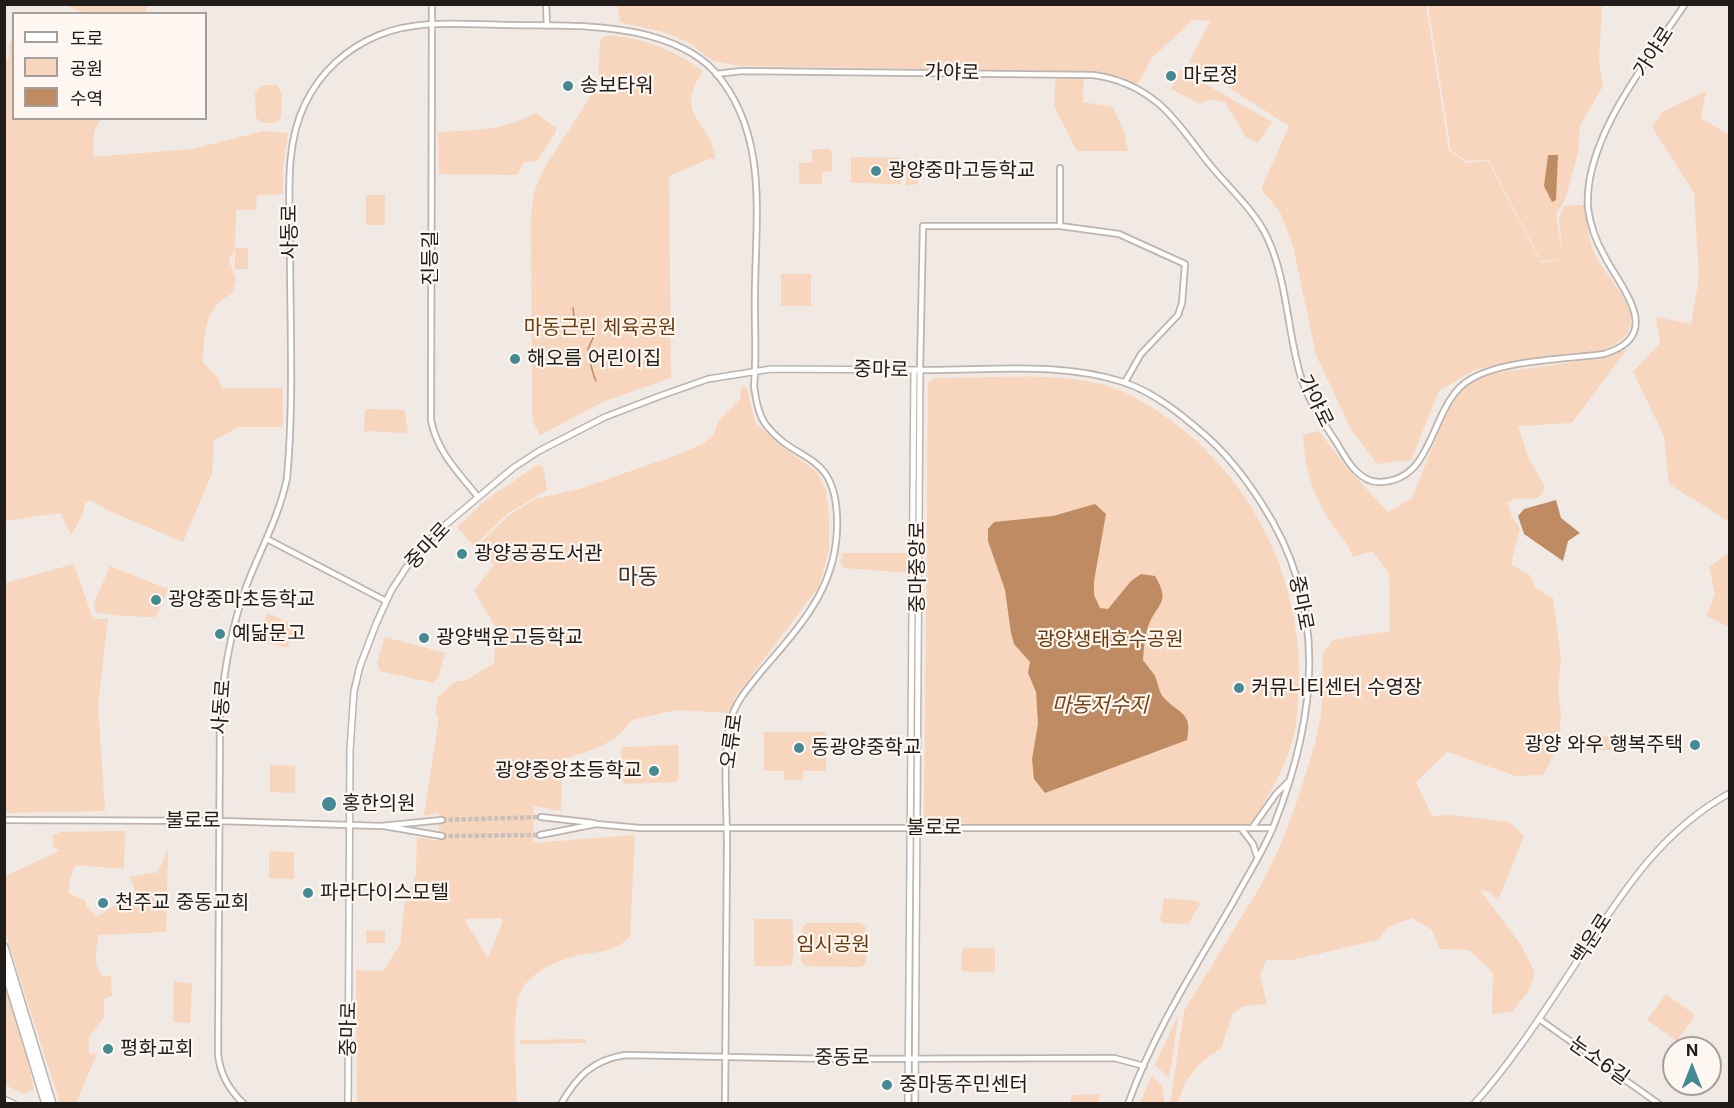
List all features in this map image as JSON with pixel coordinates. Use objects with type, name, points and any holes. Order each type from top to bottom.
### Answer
[{"type":"highway","points":[[4,946],[52,1104]]},
{"type":"highway","points":[[4,967],[46,1104]]},
{"type":"main road","name":"중마로","points":[[348,1104],[350,825],[354,691],[360,666],[386,601],[423,545],[513,468],[539,451],[605,417],[708,380],[755,371],[792,369],[917,370]]},
{"type":"main road","name":"중마중앙로","points":[[915,1104],[911,1058],[908,828],[917,370]]},
{"type":"main road","name":"중마중앙로","points":[[908,1104],[916,828],[917,370]]},
{"type":"main road","name":"백운로","points":[[1474,1104],[1504,1069],[1539,1019],[1628,884],[1652,855],[1691,817],[1730,793]]},
{"type":"main road","points":[[4,1099],[14,1104]]},
{"type":"street","name":"진등길","points":[[432,4],[431,420],[433,432],[444,454],[478,497]]},
{"type":"street","points":[[546,4],[547,26]]},
{"type":"street","name":"가야로","points":[[716,74],[742,71],[1093,75],[1120,81],[1144,93],[1167,113],[1258,220],[1276,262],[1296,358],[1310,398],[1354,468],[1371,481],[1384,482],[1400,477],[1421,461],[1446,402],[1470,379],[1497,369],[1604,354],[1617,350],[1629,340],[1635,326],[1635,306],[1603,255],[1594,232],[1588,209],[1590,167],[1599,141],[1613,116],[1685,4]]},
{"type":"street","name":"사동로","points":[[244,1104],[232,1093],[223,1076],[218,1054],[219,723],[224,669],[240,604],[284,493],[289,459],[291,174],[299,116],[317,82],[338,59],[378,35],[399,28],[432,24],[609,29],[640,33],[684,49],[716,74],[744,118],[754,158],[757,186],[755,371]]},
{"type":"street","points":[[1060,168],[1060,226],[1119,234],[1185,264],[1180,311],[1141,354],[1125,382]]},
{"type":"street","name":"중마중앙로","points":[[917,370],[923,226],[1060,226]]},
{"type":"street","name":"중마로","points":[[917,370],[1055,369],[1093,374],[1125,382],[1157,398],[1220,448],[1247,481],[1284,543],[1299,581],[1306,613],[1311,664],[1306,715],[1291,779],[1273,828],[1173,1007],[1128,1104]]},
{"type":"street","name":"오류로","points":[[725,1104],[729,738],[736,706],[819,598],[831,572],[837,543],[836,502],[829,481],[814,460],[782,439],[766,424],[756,400],[755,371]]},
{"type":"street","points":[[267,539],[386,601]]},
{"type":"street","points":[[1241,828],[1253,828],[1276,794],[1291,779]]},
{"type":"street","name":"불로로","points":[[541,817],[640,828],[1273,828]]},
{"type":"street","name":"불로로","points":[[4,820],[220,821],[381,826],[442,836]]},
{"type":"street","name":"불로로","points":[[381,826],[442,820]]},
{"type":"street","name":"불로로","points":[[540,835],[596,824]]},
{"type":"street","points":[[1241,828],[1257,852],[1256,861]]},
{"type":"street","name":"눈소6길","points":[[1539,1019],[1659,1104]]},
{"type":"street","name":"중동로","points":[[561,1104],[584,1072],[608,1058],[643,1054],[726,1057],[1114,1059],[1144,1066]]},
{"type":"green space","points":[[65,5],[148,5],[146,12],[82,12]]},
{"type":"green space","points":[[617,5],[1426,5],[1449,151],[1467,163],[1488,161],[1541,263],[1563,258],[1541,261],[1489,160],[1467,161],[1451,151],[1428,5],[1602,5],[1599,63],[1603,86],[1580,125],[1578,153],[1565,200],[1556,214],[1562,252],[1559,217],[1565,206],[1584,205],[1593,250],[1626,304],[1631,317],[1630,329],[1621,340],[1603,350],[1476,369],[1439,391],[1411,460],[1377,464],[1351,429],[1316,355],[1293,246],[1280,212],[1261,189],[1289,126],[1189,62],[1210,21],[1193,20],[1152,58],[1137,85],[1117,76],[1084,71],[1083,102],[1113,107],[1125,135],[1128,151],[1077,151],[1054,106],[1056,71],[738,66],[713,61],[688,42],[663,32],[620,22]]},
{"type":"green space","name":"마동근린 체육공원","points":[[606,35],[657,46],[703,71],[694,87],[691,99],[692,110],[708,136],[715,159],[709,159],[669,176],[671,378],[605,401],[540,435],[533,422],[532,412],[531,216],[534,193],[543,170],[598,85],[600,41]]},
{"type":"green space","points":[[12,40],[12,120],[100,120],[94,131],[93,157],[192,149],[264,131],[288,133],[283,167],[283,194],[257,195],[256,210],[236,210],[235,248],[248,248],[248,269],[235,269],[235,249],[229,259],[236,281],[232,294],[216,306],[207,323],[203,362],[217,377],[222,388],[283,388],[283,427],[239,427],[214,440],[212,474],[183,542],[107,510],[91,500],[85,502],[82,516],[71,535],[60,513],[5,521],[4,65],[9,58],[9,42]]},
{"type":"green space","points":[[1181,70],[1272,122],[1258,143],[1246,137],[1225,102],[1211,99],[1200,104],[1171,89]]},
{"type":"green space","points":[[262,85],[277,85],[282,95],[281,117],[275,123],[262,123],[256,118],[255,92]]},
{"type":"green space","points":[[1706,91],[1701,118],[1729,135],[1729,522],[1669,484],[1664,436],[1633,372],[1660,343],[1656,317],[1691,324],[1699,278],[1694,193],[1652,127],[1662,112]]},
{"type":"green space","points":[[536,113],[556,128],[556,132],[537,161],[524,162],[517,175],[439,174],[438,132],[500,126]]},
{"type":"green space","points":[[812,149],[829,149],[832,152],[832,171],[822,172],[822,184],[799,184],[799,163],[812,163]]},
{"type":"green space","points":[[851,157],[902,158],[901,184],[851,183]]},
{"type":"green space","points":[[906,160],[919,160],[918,184],[906,186]]},
{"type":"green space","points":[[366,195],[385,195],[385,225],[366,225]]},
{"type":"green space","points":[[781,274],[811,274],[811,306],[781,306]]},
{"type":"green space","points":[[1627,349],[1572,423],[1518,426],[1528,457],[1545,487],[1539,498],[1516,499],[1507,502],[1513,519],[1520,528],[1511,564],[1531,576],[1535,588],[1553,598],[1561,660],[1558,692],[1561,713],[1559,745],[1543,775],[1516,776],[1447,752],[1416,782],[1432,816],[1450,815],[1509,822],[1524,836],[1498,900],[1489,892],[1480,890],[1521,945],[1535,973],[1528,992],[1512,1012],[1492,1014],[1493,973],[1469,950],[1440,949],[1432,930],[1412,918],[1388,927],[1378,940],[1291,960],[1266,960],[1260,976],[1267,1004],[1244,1006],[1233,1013],[1221,1048],[1197,1066],[1185,1082],[1178,1103],[1170,1104],[1184,1011],[1261,885],[1281,844],[1299,796],[1321,716],[1323,653],[1333,640],[1390,631],[1389,574],[1373,551],[1353,557],[1331,523],[1317,498],[1310,478],[1303,435],[1319,431],[1347,468],[1388,512],[1412,498],[1445,415],[1454,399],[1466,385],[1489,374],[1603,358]]},
{"type":"green space","name":"광양생태호수공원","points":[[1047,377],[1090,382],[1117,389],[1159,412],[1192,438],[1222,467],[1247,501],[1267,537],[1283,575],[1294,616],[1299,657],[1297,717],[1290,748],[1275,784],[1248,828],[928,823],[924,818],[928,383],[935,378]]},
{"type":"green space","points":[[742,385],[747,389],[755,422],[778,444],[817,472],[826,491],[829,550],[819,586],[737,695],[728,713],[676,710],[632,720],[609,742],[562,760],[561,811],[534,806],[533,843],[635,835],[630,936],[614,948],[554,963],[531,978],[525,985],[517,1002],[516,1014],[517,1103],[357,1104],[356,970],[383,971],[400,945],[405,902],[416,875],[417,837],[439,841],[439,813],[424,816],[439,717],[435,714],[438,697],[451,685],[458,681],[465,681],[494,663],[496,628],[474,591],[494,565],[476,547],[508,516],[535,499],[579,489],[677,455],[704,443],[714,434],[719,420],[740,399]],"holes":[[[501,918],[503,921],[488,958],[465,921],[467,919]]]},
{"type":"green space","points":[[365,409],[404,410],[408,430],[406,433],[364,431]]},
{"type":"green space","points":[[539,464],[543,467],[547,490],[507,514],[474,546],[457,527],[487,499]]},
{"type":"green space","points":[[843,553],[910,553],[909,573],[845,568],[840,563]]},
{"type":"green space","points":[[1729,553],[1729,627],[1706,616],[1715,594],[1709,567]]},
{"type":"green space","points":[[74,564],[93,619],[108,619],[98,705],[105,811],[5,813],[5,583]]},
{"type":"green space","points":[[110,566],[168,589],[156,617],[120,616],[95,612],[94,603]]},
{"type":"green space","points":[[267,613],[296,626],[287,648],[258,641]]},
{"type":"green space","points":[[385,637],[445,653],[438,678],[433,683],[380,671],[377,663]]},
{"type":"green space","points":[[764,732],[826,732],[826,771],[803,771],[803,780],[784,780],[784,771],[764,771]]},
{"type":"green space","points":[[1581,736],[1611,736],[1611,750],[1582,750]]},
{"type":"green space","points":[[678,745],[679,779],[676,782],[626,784],[621,780],[621,749],[624,747]]},
{"type":"green space","points":[[270,765],[295,766],[295,793],[270,792]]},
{"type":"green space","points":[[125,831],[124,869],[76,865],[70,878],[68,893],[86,901],[86,905],[96,917],[114,906],[116,901],[135,891],[130,877],[158,872],[168,849],[166,932],[99,935],[96,951],[97,967],[103,976],[111,976],[112,996],[104,999],[104,1017],[89,1037],[89,1053],[97,1054],[76,1103],[60,1103],[5,932],[5,876],[59,851],[53,846],[53,835],[60,832]]},
{"type":"green space","points":[[269,851],[294,852],[294,879],[269,878]]},
{"type":"green space","points":[[1164,898],[1197,901],[1200,904],[1188,924],[1163,923],[1160,920]]},
{"type":"green space","points":[[754,919],[790,919],[793,922],[793,962],[790,966],[754,966]]},
{"type":"green space","name":"임시공원","points":[[807,923],[861,923],[866,927],[866,963],[861,967],[806,966],[801,962],[802,928]]},
{"type":"green space","points":[[366,930],[385,931],[385,943],[366,943]]},
{"type":"green space","points":[[965,948],[995,948],[995,972],[965,972],[961,969],[962,950]]},
{"type":"green space","points":[[174,981],[192,984],[190,1023],[173,1020]]},
{"type":"green space","points":[[4,982],[25,1046],[34,1089],[25,1094],[5,1085]]},
{"type":"green space","points":[[1666,994],[1695,1015],[1680,1036],[1670,1036],[1647,1020]]},
{"type":"green space","points":[[1179,1013],[1169,1078],[1155,1065]]},
{"type":"green space","points":[[586,1039],[586,1043],[520,1044],[520,1040]]},
{"type":"green space","points":[[1152,1076],[1163,1087],[1164,1103],[1140,1103]]},
{"type":"green space","points":[[1072,1095],[1100,1095],[1098,1103],[1070,1103]]},
{"type":"water","points":[[1548,155],[1558,155],[1556,200],[1552,202],[1544,186]]},
{"type":"water","points":[[1556,500],[1561,518],[1580,533],[1568,541],[1563,561],[1524,534],[1518,516],[1524,509]]},
{"type":"water","name":"마동저수지","points":[[1095,504],[1106,514],[1094,581],[1094,595],[1100,608],[1108,609],[1131,581],[1141,574],[1155,576],[1160,585],[1162,598],[1147,631],[1143,660],[1155,676],[1162,696],[1186,719],[1187,740],[1045,793],[1034,779],[1032,759],[1038,724],[1036,692],[1028,673],[1030,662],[1014,644],[1005,590],[988,541],[988,529],[994,522],[1053,516]]},
{"type":"waterway","points":[[573,308],[574,317],[593,338],[588,349],[596,381]]},
{"type":"tunnel","points":[[442,820],[541,817]]},
{"type":"tunnel","points":[[442,836],[540,835]]},
{"type":"place","name":"마로정","points":[[1171,76]]},
{"type":"place","name":"송보타워","points":[[568,86]]},
{"type":"place","name":"광양중마고등학교","points":[[876,171]]},
{"type":"place","name":"해오름 어린이집","points":[[515,359]]},
{"type":"place","name":"광양공공도서관","points":[[462,554]]},
{"type":"place","name":"광양중마초등학교","points":[[156,600]]},
{"type":"place","name":"예닮문고","points":[[220,634]]},
{"type":"place","name":"광양백운고등학교","points":[[424,638]]},
{"type":"place","name":"커뮤니티센터 수영장","points":[[1239,688]]},
{"type":"place","name":"광양 와우 행복주택","points":[[1695,745]]},
{"type":"place","name":"동광양중학교","points":[[799,748]]},
{"type":"place","name":"광양중앙초등학교","points":[[654,771]]},
{"type":"place","name":"홍한의원","points":[[329,804]]},
{"type":"place","name":"파라다이스모텔","points":[[308,893]]},
{"type":"place","name":"천주교 중동교회","points":[[103,903]]},
{"type":"place","name":"평화교회","points":[[108,1049]]},
{"type":"place","name":"중마동주민센터","points":[[887,1085]]},
{"type":"district","name":"마동","points":[[638,577]]}]
